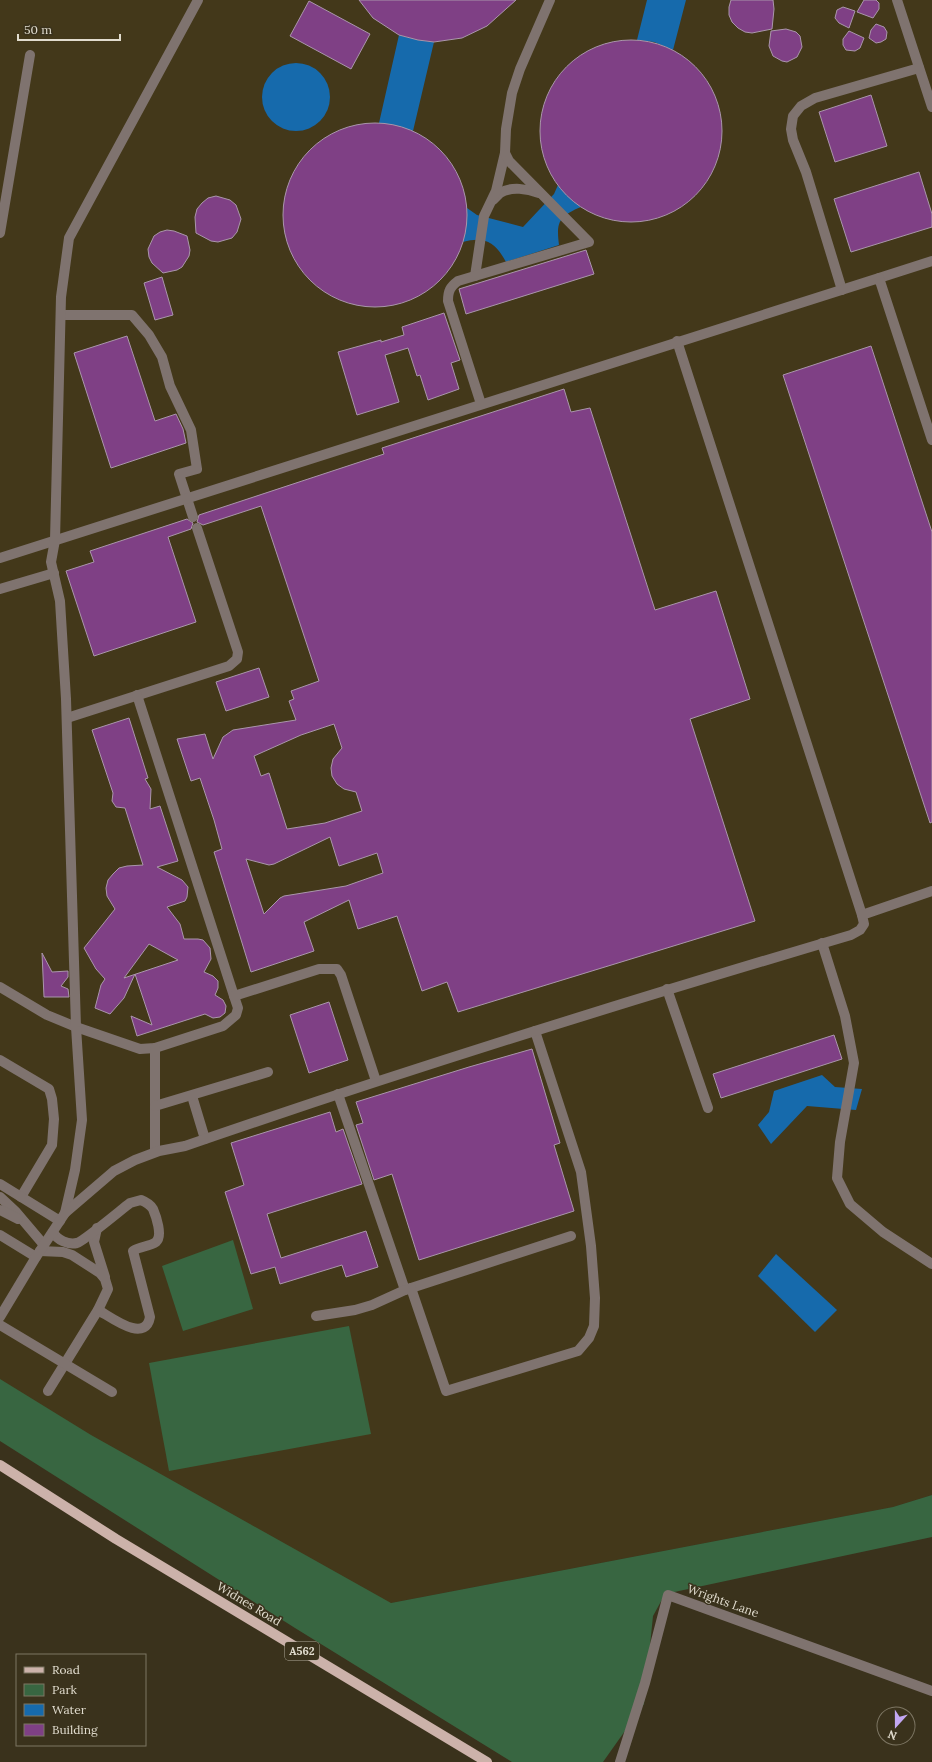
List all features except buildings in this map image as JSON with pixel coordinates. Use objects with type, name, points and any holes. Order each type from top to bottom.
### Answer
[{"type":"main road","name":"Widnes Road","points":[[0,1465],[116,1540],[487,1762]]},
{"type":"lane","points":[[63,1217],[75,1170],[82,1120],[76,1027],[67,718],[60,602],[51,562],[55,540],[61,315],[69,238],[198,0]]},
{"type":"lane","points":[[475,276],[484,216],[496,191],[505,153],[506,128],[512,93],[520,69],[550,0]]},
{"type":"lane","points":[[898,0],[932,107]]},
{"type":"lane","points":[[0,233],[30,55]]},
{"type":"lane","points":[[842,290],[806,172],[793,140],[791,129],[793,116],[801,106],[815,98],[919,68]]},
{"type":"lane","points":[[481,404],[448,301],[448,293],[452,286],[458,281],[589,242],[509,161],[505,153]]},
{"type":"lane","points":[[490,203],[500,193],[519,188],[529,189],[544,196]]},
{"type":"lane","points":[[0,558],[677,341],[932,261]]},
{"type":"lane","points":[[880,278],[932,440]]},
{"type":"lane","points":[[61,315],[132,315],[149,334],[162,357],[170,386],[191,430],[197,469],[179,474],[193,517]]},
{"type":"lane","points":[[0,1317],[40,1251],[63,1217],[114,1171],[135,1160],[155,1152],[185,1146],[376,1081],[860,930],[864,924],[862,916],[677,341]]},
{"type":"lane","points":[[67,718],[229,666],[237,659],[238,652],[197,528]]},
{"type":"lane","points":[[0,589],[54,574]]},
{"type":"lane","points":[[0,987],[47,1015],[76,1027],[140,1049],[155,1048],[223,1026],[236,1015],[238,1008],[137,695]]},
{"type":"lane","points":[[862,916],[932,892]]},
{"type":"lane","points":[[822,943],[845,1016],[854,1063],[847,1110],[840,1142],[837,1178],[850,1204],[883,1232],[932,1264]]},
{"type":"lane","points":[[234,996],[319,969],[336,969],[341,975],[376,1081]]},
{"type":"lane","points":[[667,989],[708,1108]]},
{"type":"lane","points":[[338,1094],[446,1392],[578,1351],[589,1338],[594,1326],[591,1246],[581,1172],[535,1031]]},
{"type":"lane","points":[[155,1048],[155,1152]]},
{"type":"lane","points":[[0,1060],[48,1089],[52,1099],[54,1119],[52,1145],[21,1197]]},
{"type":"lane","points":[[155,1106],[268,1072]]},
{"type":"lane","points":[[192,1096],[205,1139]]},
{"type":"lane","points":[[0,1184],[21,1197],[63,1217]]},
{"type":"lane","points":[[0,1197],[25,1222],[40,1251]]},
{"type":"lane","points":[[53,1232],[56,1238],[65,1242],[78,1243],[130,1203],[141,1200],[147,1202],[153,1209],[159,1230],[159,1238],[156,1242],[137,1248],[133,1251],[150,1317],[149,1323],[144,1328],[129,1328],[98,1310]]},
{"type":"lane","points":[[0,1210],[25,1222]]},
{"type":"lane","points":[[48,1391],[98,1310],[108,1289],[94,1242],[97,1228]]},
{"type":"lane","points":[[0,1235],[40,1251],[63,1252],[100,1272],[105,1279]]},
{"type":"lane","points":[[316,1316],[355,1310],[372,1305],[408,1289],[571,1236]]},
{"type":"lane","points":[[0,1326],[112,1392]]},
{"type":"lane","name":"Wrights Lane","points":[[620,1762],[645,1683],[668,1595],[932,1691]]},
{"type":"shaded area","points":[[0,0],[932,0],[932,1495],[893,1507],[391,1603],[0,1441]]},
{"type":"green space","points":[[233,1240],[253,1309],[183,1331],[162,1266]]},
{"type":"green space","points":[[349,1326],[371,1434],[169,1471],[149,1363]]},
{"type":"green space","points":[[0,1379],[91,1435],[391,1603],[893,1507],[932,1495],[932,1537],[665,1594],[653,1616],[644,1704],[603,1762],[512,1762],[295,1628],[0,1441]]},
{"type":"water","points":[[647,0],[686,0],[673,50],[654,42],[637,40]]},
{"type":"water","points":[[399,35],[434,42],[413,131],[379,123]]},
{"type":"water","points":[[289,63],[303,63],[315,68],[325,78],[330,90],[330,104],[325,116],[315,126],[303,131],[289,131],[277,126],[267,116],[262,104],[262,90],[267,78],[277,68]]},
{"type":"water","points":[[558,185],[581,207],[568,214],[561,221],[558,231],[559,245],[506,262],[498,250],[489,242],[483,240],[471,240],[463,242],[467,208],[477,215],[523,227],[554,194]]},
{"type":"water","points":[[822,1075],[835,1087],[862,1089],[856,1110],[807,1106],[771,1144],[758,1125],[769,1112],[774,1091]]},
{"type":"water","points":[[776,1254],[837,1310],[815,1332],[758,1276]]}]
